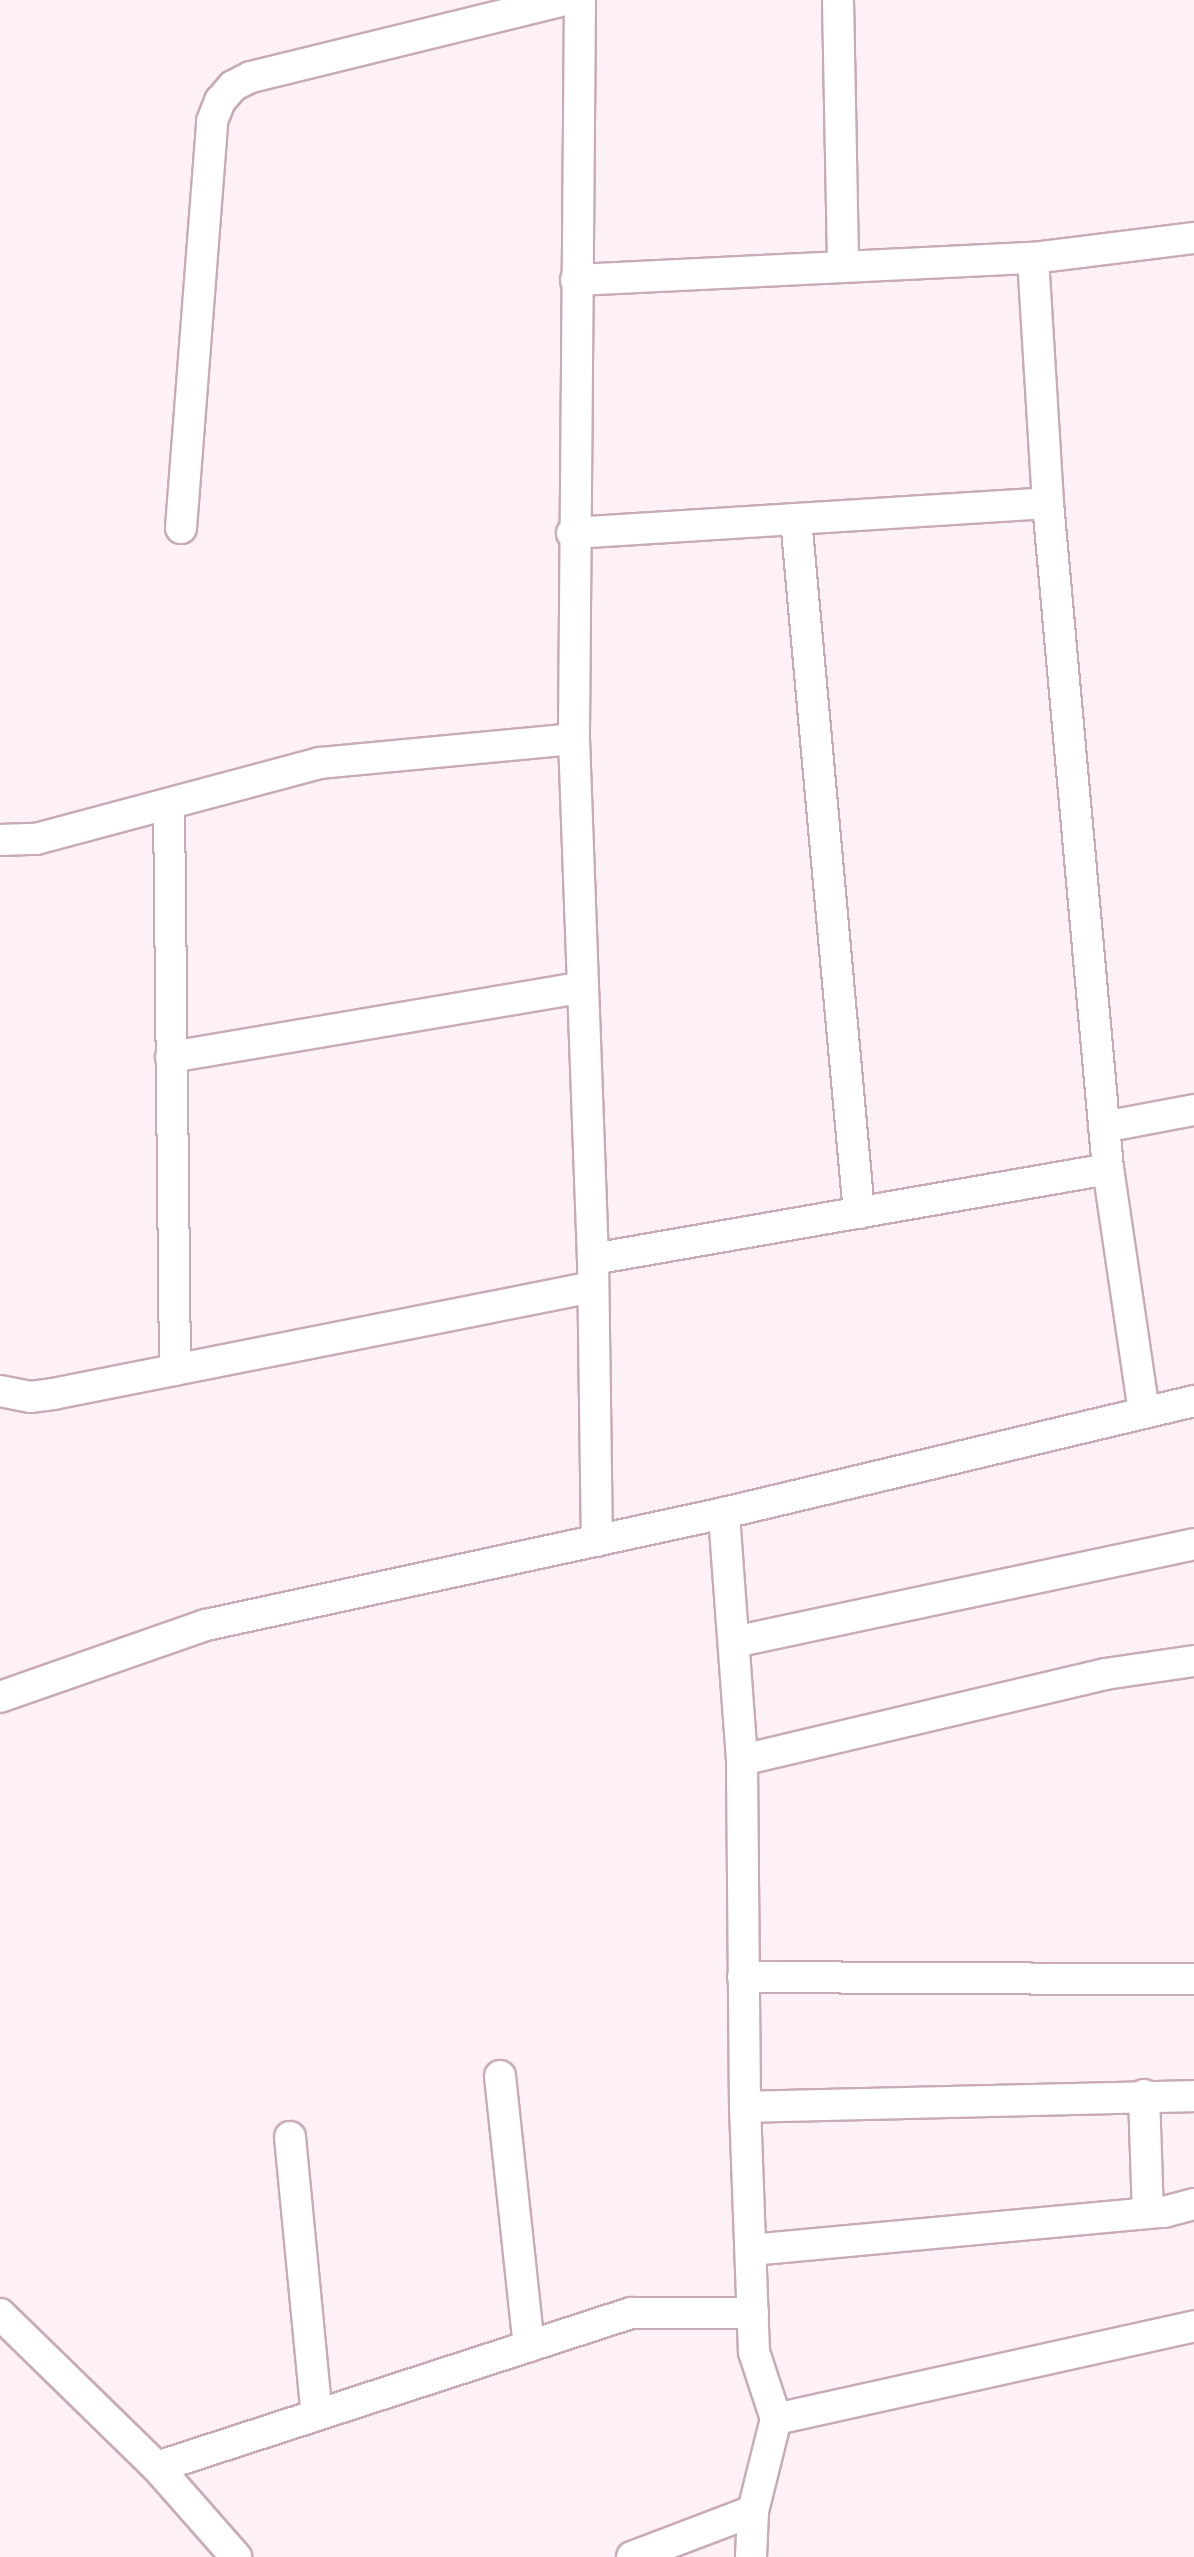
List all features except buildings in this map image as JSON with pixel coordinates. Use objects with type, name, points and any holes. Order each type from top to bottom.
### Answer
[{"type":"street","points":[[181,528],[212,121],[220,101],[233,86],[251,77],[564,0]]},
{"type":"street","points":[[580,0],[572,533],[574,739],[593,1273],[597,1541]]},
{"type":"street","points":[[838,0],[843,267]]},
{"type":"street","points":[[576,280],[1033,258],[1194,238]]},
{"type":"street","points":[[1033,258],[1048,503],[1108,1169],[1144,1412]]},
{"type":"street","points":[[572,533],[1048,503]]},
{"type":"street","points":[[796,519],[859,1213]]},
{"type":"street","points":[[0,840],[36,839],[320,763],[574,739]]},
{"type":"street","points":[[169,804],[175,1370]]},
{"type":"street","points":[[171,1057],[581,988]]},
{"type":"street","points":[[1104,1127],[1194,1110]]},
{"type":"street","points":[[0,1391],[30,1397],[175,1370],[859,1213],[1108,1169]]},
{"type":"street","points":[[0,1697],[206,1625],[724,1513],[1194,1401]]},
{"type":"street","points":[[724,1513],[742,1760],[745,2107],[754,2352],[776,2419],[753,2511],[751,2557]]},
{"type":"street","points":[[734,1642],[1194,1544]]},
{"type":"street","points":[[742,1760],[1105,1674],[1194,1661]]},
{"type":"street","points":[[743,1977],[1194,1979]]},
{"type":"street","points":[[500,2076],[529,2346]]},
{"type":"street","points":[[1144,2095],[1148,2213]]},
{"type":"street","points":[[745,2107],[1194,2096]]},
{"type":"street","points":[[290,2137],[317,2415]]},
{"type":"street","points":[[751,2250],[1148,2213],[1194,2204]]},
{"type":"street","points":[[157,2467],[631,2313],[753,2313]]},
{"type":"street","points":[[0,2314],[157,2467],[236,2557]]},
{"type":"street","points":[[776,2419],[1194,2326]]},
{"type":"street","points":[[632,2557],[753,2511]]}]
